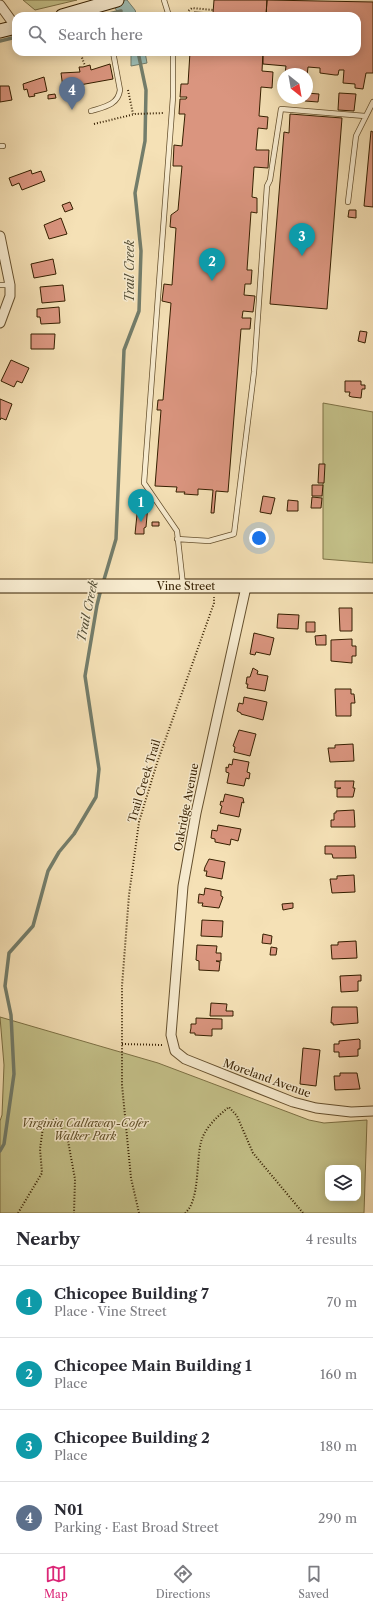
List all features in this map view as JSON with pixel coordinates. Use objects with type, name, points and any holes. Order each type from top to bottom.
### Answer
[{"type":"street","points":[[74,12],[117,0]]},
{"type":"street","points":[[0,5],[12,22]]},
{"type":"street","points":[[0,32],[12,28]]},
{"type":"street","points":[[0,236],[6,257],[10,285],[10,296],[0,323]]},
{"type":"street","name":"Vine Street","points":[[0,586],[57,588],[134,586],[373,586]]},
{"type":"street","name":"Oakridge Avenue","points":[[170,1035],[183,886],[196,813],[246,586]]},
{"type":"street","name":"Moreland Avenue","points":[[170,1035],[175,1051],[185,1060],[292,1102],[333,1111],[373,1111]]},
{"type":"lane","points":[[164,0],[168,12]]},
{"type":"lane","points":[[91,111],[108,106],[119,96],[120,90],[114,56]]},
{"type":"lane","points":[[173,56],[173,97],[144,483],[177,531],[184,586]]},
{"type":"lane","points":[[348,202],[356,136],[373,102]]},
{"type":"lane","points":[[178,539],[209,541],[234,534],[254,372],[268,186],[281,109],[365,116]]},
{"type":"lane","points":[[0,285],[10,285]]},
{"type":"path","points":[[187,12],[192,8],[213,10]]},
{"type":"path","points":[[81,56],[85,66]]},
{"type":"path","points":[[128,89],[133,114]]},
{"type":"path","points":[[94,124],[133,114],[156,112]]},
{"type":"path","name":"Trail Creek Trail","points":[[139,1213],[131,1178],[122,1085],[122,986],[128,909],[139,822],[157,763],[214,603]]},
{"type":"path","points":[[122,1044],[174,1045]]},
{"type":"path","points":[[185,1213],[190,1209],[197,1179],[201,1142],[214,1120],[229,1107],[237,1116],[254,1153],[303,1213]]},
{"type":"path","points":[[18,1213],[42,1173],[40,1149],[43,1127],[56,1118],[68,1141],[75,1179],[74,1213]]},
{"type":"green space","points":[[23,0],[77,0],[35,10]]},
{"type":"green space","points":[[323,403],[373,412],[373,563],[323,559]]},
{"type":"green space","name":"Virginia Callaway-Cofer Walker Park","points":[[0,1017],[158,1063],[309,1120],[324,1123],[367,1120],[364,1213],[0,1213],[0,1121],[2,1115],[4,1065]]},
{"type":"water","points":[[110,0],[127,0],[136,12],[118,12]]},
{"type":"water","points":[[131,56],[146,56],[147,63],[131,66]]},
{"type":"building","points":[[214,0],[267,0],[266,12],[213,12]]},
{"type":"building","points":[[267,0],[373,2],[373,73],[366,73],[363,89],[355,88],[355,84],[343,83],[344,70],[339,70],[338,75],[335,75],[320,73],[320,68],[286,68],[286,66],[263,64],[263,56],[361,56],[361,12],[266,12]]},
{"type":"building","points":[[190,56],[263,56],[262,71],[273,72],[272,88],[261,87],[259,116],[268,117],[267,129],[258,128],[256,150],[269,150],[268,168],[254,167],[252,197],[257,198],[257,213],[251,212],[247,270],[252,270],[251,284],[245,284],[244,295],[255,296],[253,312],[243,311],[242,318],[251,318],[250,329],[241,329],[228,492],[216,491],[214,513],[211,513],[213,490],[198,489],[198,495],[184,494],[185,492],[176,492],[177,487],[155,486],[161,410],[157,410],[158,400],[163,400],[171,303],[162,301],[164,284],[172,285],[176,228],[170,227],[171,215],[178,210],[182,166],[173,166],[174,145],[182,146],[185,114],[179,114],[180,99],[186,99],[187,97],[180,97],[181,84],[188,84]]},
{"type":"building","points":[[110,64],[113,79],[63,88],[61,73],[80,72],[79,67],[90,65],[91,70]]},
{"type":"building","points":[[44,77],[47,91],[34,94],[35,96],[29,97],[27,89],[24,90],[23,84]]},
{"type":"building","points":[[0,86],[9,86],[12,100],[0,102]]},
{"type":"building","points":[[339,93],[356,94],[354,111],[338,110]]},
{"type":"building","points":[[55,94],[56,98],[48,99],[48,95]]},
{"type":"building","points":[[313,94],[319,94],[318,102],[313,102]]},
{"type":"building","points":[[290,114],[342,118],[327,309],[270,304],[284,132],[289,133]]},
{"type":"building","points":[[371,131],[373,132],[373,207],[364,206]]},
{"type":"building","points":[[31,170],[32,174],[41,171],[45,181],[22,190],[19,183],[12,186],[9,178]]},
{"type":"building","points":[[70,202],[73,209],[65,212],[62,205]]},
{"type":"building","points":[[349,210],[356,210],[356,218],[348,217]]},
{"type":"building","points":[[61,218],[67,234],[49,239],[44,225]]},
{"type":"building","points":[[53,259],[56,274],[34,278],[31,264]]},
{"type":"building","points":[[63,285],[65,301],[42,303],[40,287]]},
{"type":"building","points":[[59,307],[60,323],[41,324],[40,317],[37,317],[37,309]]},
{"type":"building","points":[[360,331],[367,332],[365,343],[358,341]]},
{"type":"building","points":[[31,334],[55,334],[54,349],[31,349]]},
{"type":"building","points":[[11,360],[29,368],[22,383],[17,381],[14,387],[1,381]]},
{"type":"building","points":[[345,381],[361,381],[361,385],[365,385],[365,389],[362,389],[361,398],[349,396],[350,392],[345,392]]},
{"type":"building","points":[[0,399],[12,404],[6,420],[1,418],[0,420]]},
{"type":"building","points":[[319,464],[325,464],[324,483],[318,483]]},
{"type":"building","points":[[312,485],[323,485],[322,496],[312,496]]},
{"type":"building","points":[[263,496],[275,498],[271,514],[260,512]]},
{"type":"building","points":[[312,497],[322,498],[321,508],[311,508]]},
{"type":"building","points":[[288,500],[298,501],[298,511],[287,511]]},
{"type":"building","points":[[138,505],[148,505],[144,534],[135,534]]},
{"type":"building","points":[[152,522],[159,522],[159,526],[152,526]]},
{"type":"building","points":[[339,608],[352,608],[352,631],[340,631]]},
{"type":"building","points":[[278,614],[299,615],[298,629],[277,628]]},
{"type":"building","points":[[306,622],[315,622],[315,632],[306,632]]},
{"type":"building","points":[[254,633],[274,638],[270,655],[256,652],[255,655],[250,654]]},
{"type":"building","points":[[326,635],[326,645],[316,645],[315,636]]},
{"type":"building","points":[[352,639],[352,646],[356,646],[356,656],[352,656],[352,663],[331,661],[331,640]]},
{"type":"building","points":[[253,668],[258,671],[257,674],[268,676],[265,691],[247,688],[247,677],[250,677]]},
{"type":"building","points":[[335,689],[351,689],[351,694],[354,694],[355,703],[351,703],[351,716],[336,716]]},
{"type":"building","points":[[244,697],[267,702],[263,720],[241,714],[237,711],[239,703],[243,704]]},
{"type":"building","points":[[239,730],[256,734],[250,756],[234,752],[235,747],[233,746]]},
{"type":"building","points":[[353,744],[354,761],[330,762],[328,748],[335,748],[335,745]]},
{"type":"building","points":[[233,759],[249,762],[247,772],[250,773],[249,779],[246,778],[244,786],[227,783],[229,773],[226,772],[226,767],[228,768],[229,764],[232,765]]},
{"type":"building","points":[[335,781],[354,781],[353,788],[355,788],[353,797],[337,797],[337,789],[341,788],[335,788]]},
{"type":"building","points":[[225,794],[243,798],[244,803],[242,802],[239,817],[220,813],[222,806],[220,805],[221,801],[223,802]]},
{"type":"building","points":[[354,810],[355,827],[331,827],[331,820],[334,820],[334,813],[336,813],[336,811]]},
{"type":"building","points":[[218,825],[241,829],[238,841],[231,839],[230,845],[215,842],[215,839],[211,838],[212,830],[217,831]]},
{"type":"building","points":[[325,846],[355,846],[356,858],[333,858],[332,854],[325,854]]},
{"type":"building","points":[[209,859],[225,862],[222,879],[206,876],[207,871],[204,871]]},
{"type":"building","points":[[354,875],[355,892],[332,893],[330,879],[337,879],[337,876]]},
{"type":"building","points":[[205,888],[221,891],[221,896],[223,897],[219,908],[202,906],[203,903],[198,903],[199,894],[204,895]]},
{"type":"building","points":[[293,903],[293,908],[283,910],[282,904]]},
{"type":"building","points":[[202,920],[223,921],[222,937],[201,936]]},
{"type":"building","points":[[263,934],[272,936],[271,944],[262,943]]},
{"type":"building","points":[[356,941],[357,958],[332,959],[331,945],[338,945],[338,942]]},
{"type":"building","points":[[197,945],[217,946],[216,953],[221,953],[221,961],[216,961],[220,962],[219,971],[199,970],[199,961],[196,960]]},
{"type":"building","points":[[271,947],[277,948],[276,955],[270,955]]},
{"type":"building","points":[[361,975],[361,981],[358,981],[358,991],[341,992],[340,976]]},
{"type":"building","points":[[211,1003],[227,1004],[226,1011],[233,1011],[233,1016],[210,1016]]},
{"type":"building","points":[[332,1007],[357,1007],[358,1023],[333,1025],[333,1023],[331,1023]]},
{"type":"building","points":[[196,1018],[222,1019],[222,1029],[212,1029],[212,1036],[195,1035],[195,1033],[190,1033],[191,1024],[196,1024]]},
{"type":"building","points":[[359,1039],[360,1049],[358,1049],[358,1056],[339,1057],[339,1052],[334,1052],[334,1044],[339,1044],[339,1041]]},
{"type":"building","points":[[303,1048],[320,1050],[316,1086],[300,1084]]},
{"type":"building","points":[[340,1073],[357,1073],[360,1089],[335,1090],[334,1076],[340,1076]]},
{"type":"waterway","points":[[117,12],[121,11]]},
{"type":"waterway","points":[[0,41],[12,38]]},
{"type":"waterway","name":"Trail Creek","points":[[103,583],[116,539],[124,350],[139,311],[141,251],[135,193],[145,141],[146,90],[139,56]]},
{"type":"waterway","name":"Trail Creek","points":[[0,1151],[4,1144],[14,1074],[11,1015],[5,986],[9,953],[33,926],[48,871],[59,852],[74,834],[96,797],[99,769],[85,676],[101,589]]},
{"type":"place","name":"N01","points":[[72,110]]},
{"type":"place","name":"Chicopee Building 2","points":[[302,256]]},
{"type":"place","name":"Chicopee Main Building 1","points":[[212,281]]},
{"type":"place","name":"Chicopee Building 7","points":[[141,522]]}]
